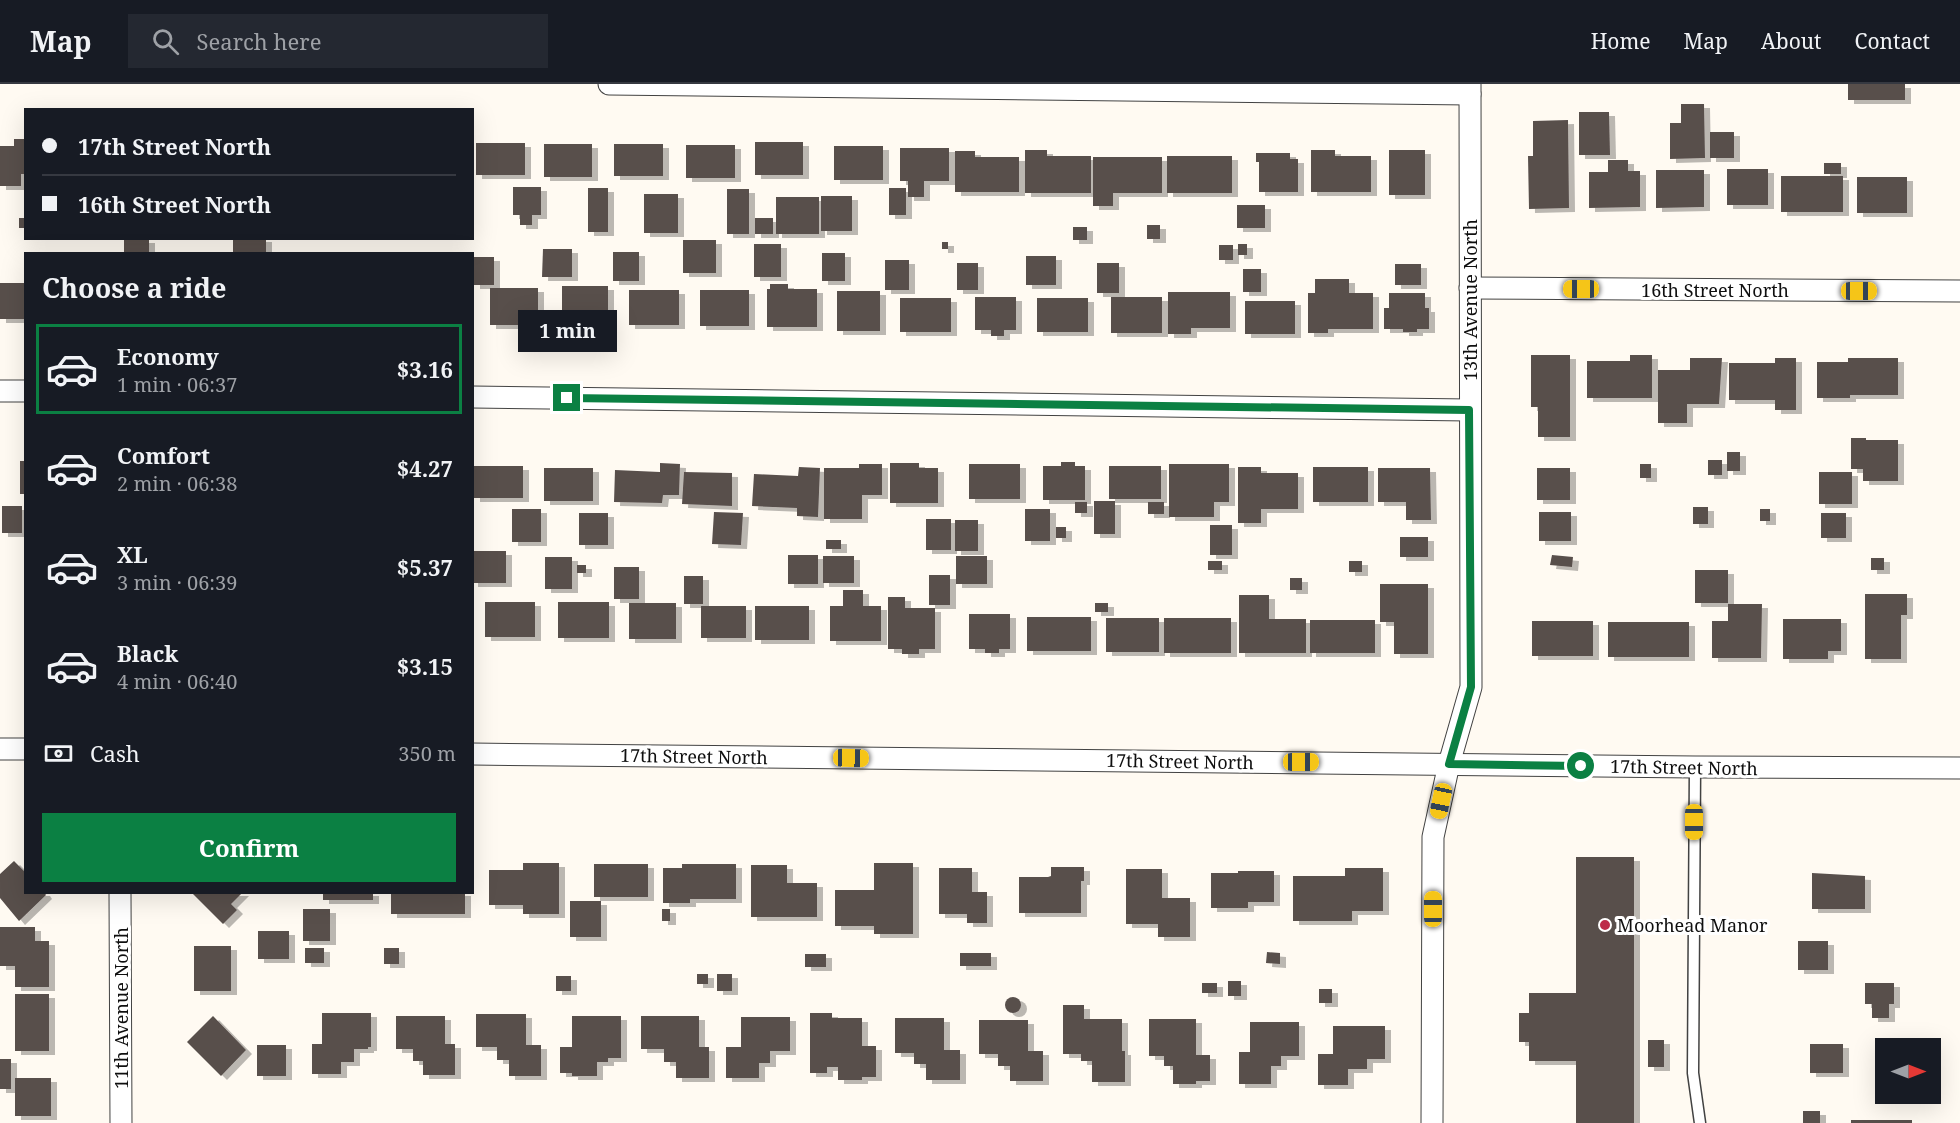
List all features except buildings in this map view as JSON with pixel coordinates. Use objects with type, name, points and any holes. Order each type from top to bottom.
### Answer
[{"type":"street","points":[[609,84],[1470,89]]},
{"type":"street","name":"13th Avenue North","points":[[1432,1123],[1433,837],[1449,764],[1471,687],[1470,89]]},
{"type":"street","name":"16th Street North","points":[[1470,288],[1960,291]]},
{"type":"street","points":[[0,391],[24,391]]},
{"type":"street","points":[[474,397],[1469,410]]},
{"type":"street","points":[[0,749],[24,749]]},
{"type":"street","name":"17th Street North","points":[[474,754],[1960,768]]},
{"type":"street","name":"11th Avenue North","points":[[120,894],[122,1123]]},
{"type":"lane","points":[[1695,767],[1693,1073],[1700,1123]]},
{"type":"place","name":"Moorhead Manor","points":[[1605,925]]},
{"type":"route","points":[[567,398],[1469,410],[1471,687],[1449,764],[1581,766]]}]
